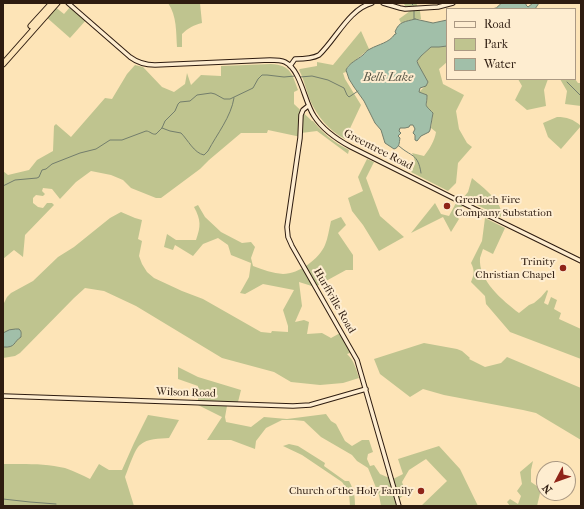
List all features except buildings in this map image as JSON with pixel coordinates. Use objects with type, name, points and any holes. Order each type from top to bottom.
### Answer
[{"type":"highway","points":[[3,58],[52,3]]},
{"type":"highway","points":[[3,64],[57,3]]},
{"type":"street","points":[[68,3],[131,58],[144,64],[156,65],[276,60],[284,62],[290,66],[295,59],[311,58],[319,55],[355,12],[363,6],[372,3]]},
{"type":"street","points":[[383,3],[400,8],[408,8],[438,7],[453,3]]},
{"type":"street","name":"Greentree Road","points":[[290,66],[297,74],[308,106],[313,115],[322,126],[343,143],[581,261]]},
{"type":"street","name":"Hurffville Road","points":[[308,106],[300,115],[300,138],[287,227],[288,237],[355,355],[360,367],[399,506]]},
{"type":"street","name":"Wilson Road","points":[[3,396],[293,406],[310,405],[366,389]]},
{"type":"green space","points":[[168,3],[200,3],[202,23],[191,27],[182,34],[182,47],[177,47],[175,19]]},
{"type":"green space","points":[[404,3],[416,3],[420,11],[421,19],[401,23],[399,19],[410,11],[405,7]]},
{"type":"green space","points":[[54,6],[64,14],[71,6],[87,19],[70,38],[45,16]]},
{"type":"green space","points":[[361,31],[369,49],[347,67],[346,72],[343,73],[361,105],[345,139],[334,132],[316,112],[299,70],[317,66],[317,62],[333,65]]},
{"type":"green space","points":[[446,46],[446,63],[439,69],[443,84],[464,95],[456,111],[459,129],[467,143],[472,147],[458,163],[456,183],[448,191],[411,172],[415,163],[412,153],[424,156],[432,145],[436,132],[431,128],[433,113],[426,107],[427,95],[419,92],[428,83],[418,64],[418,59],[431,47]]},
{"type":"green space","points":[[271,64],[283,66],[290,71],[298,90],[294,92],[294,104],[329,137],[349,150],[348,154],[317,131],[301,133],[301,137],[268,130],[267,133],[241,133],[200,169],[161,198],[156,198],[131,188],[123,180],[111,175],[91,171],[76,182],[60,199],[52,189],[43,188],[42,191],[45,194],[43,196],[36,195],[33,198],[33,203],[38,207],[43,208],[47,203],[52,203],[54,205],[25,235],[23,257],[14,250],[3,259],[3,171],[8,175],[29,170],[37,160],[53,151],[54,126],[56,124],[71,137],[105,98],[112,99],[127,74],[135,65],[143,67],[162,87],[174,92],[185,84],[187,73],[191,85],[201,75],[221,76],[221,66]]},
{"type":"green space","points":[[519,80],[548,80],[544,90],[546,106],[527,110],[515,100],[522,86]]},
{"type":"green space","points":[[561,80],[576,80],[578,83],[581,83],[581,106],[565,104],[567,91]]},
{"type":"green space","points":[[557,117],[570,119],[581,126],[561,149],[548,137],[543,123]]},
{"type":"green space","points":[[367,159],[374,162],[366,178],[380,216],[404,237],[379,251],[363,225],[352,211],[348,198],[363,191],[358,177]]},
{"type":"green space","points":[[472,178],[497,202],[500,207],[501,217],[463,198],[468,192]]},
{"type":"green space","points":[[435,203],[441,214],[449,216],[456,203],[463,206],[457,210],[455,215],[459,219],[451,232],[443,217],[411,233]]},
{"type":"green space","points":[[198,205],[205,217],[221,232],[242,243],[251,242],[255,247],[251,258],[253,266],[283,274],[302,269],[308,265],[325,245],[331,221],[341,217],[346,225],[338,233],[353,255],[353,270],[346,270],[315,287],[299,282],[302,306],[295,322],[304,320],[309,322],[307,334],[322,333],[331,338],[342,332],[353,352],[347,354],[356,368],[359,378],[343,383],[320,385],[291,382],[274,372],[222,358],[136,306],[104,291],[85,288],[20,353],[15,356],[3,358],[3,305],[7,297],[11,293],[33,281],[58,257],[74,247],[110,218],[121,212],[142,220],[138,239],[142,241],[139,256],[147,272],[154,278],[203,299],[261,332],[288,332],[288,326],[283,310],[294,290],[263,284],[245,294],[240,293],[249,277],[251,263],[231,255],[228,245],[218,238],[203,244],[193,256],[175,245],[173,250],[164,247],[167,234],[176,240],[196,240],[200,223],[194,207]]},
{"type":"green space","points":[[485,218],[505,228],[493,254],[483,249],[480,258],[480,266],[487,282],[499,296],[519,313],[534,303],[547,290],[544,303],[548,305],[551,297],[557,300],[554,309],[561,313],[559,319],[581,329],[581,359],[510,332],[486,304],[485,296],[471,282],[474,273],[471,263],[482,241]]},
{"type":"green space","points":[[424,343],[457,349],[462,351],[470,358],[469,359],[485,367],[501,363],[507,357],[581,388],[581,440],[536,413],[444,395],[423,389],[410,397],[380,374],[374,359]]},
{"type":"green space","points":[[178,367],[198,377],[241,390],[238,402],[227,406],[225,417],[226,422],[251,427],[264,417],[287,419],[326,414],[331,421],[336,424],[345,441],[352,446],[362,440],[369,440],[373,452],[368,454],[367,459],[370,466],[374,465],[380,474],[387,477],[392,476],[393,479],[403,474],[398,459],[439,446],[460,469],[478,506],[421,506],[447,481],[426,459],[409,470],[402,482],[406,493],[399,499],[400,506],[381,506],[379,495],[368,468],[357,461],[352,455],[321,437],[304,421],[282,420],[266,428],[256,441],[255,449],[231,440],[207,440],[222,417],[198,405],[198,386],[178,379]]},
{"type":"green space","points":[[148,415],[179,420],[169,438],[146,441],[136,450],[125,477],[134,506],[3,506],[3,464],[57,466],[72,470],[90,479],[99,464],[109,470],[122,470]]},
{"type":"green space","points":[[289,444],[298,446],[325,463],[324,466],[345,481],[349,481],[354,493],[355,506],[350,506],[349,492],[342,482],[302,455],[283,446]]},
{"type":"green space","points":[[533,461],[531,482],[536,486],[536,501],[538,501],[537,506],[510,506],[507,502],[510,499],[518,504],[521,496],[517,491],[522,484],[520,472]]},
{"type":"water","points":[[502,3],[526,3],[528,7],[533,3],[539,3],[536,8],[496,8]]},
{"type":"water","name":"Bells Lake","points":[[415,19],[433,23],[446,20],[446,46],[431,47],[417,61],[428,82],[426,86],[420,88],[419,92],[427,95],[426,105],[433,113],[429,132],[421,136],[417,141],[415,140],[415,135],[413,133],[415,129],[413,125],[400,128],[399,131],[401,133],[398,136],[400,138],[399,145],[394,149],[385,143],[381,130],[375,123],[364,101],[349,79],[346,70],[351,63],[368,50],[393,37],[396,34],[395,32],[398,26]]},
{"type":"water","points":[[19,329],[21,331],[21,337],[12,346],[3,347],[3,333],[9,330]]},
{"type":"waterway","points":[[414,10],[414,19]]},
{"type":"waterway","points":[[3,186],[15,180],[37,178],[42,170],[46,169],[52,164],[80,153],[96,149],[110,140],[122,140],[146,131],[156,134],[162,128],[165,121],[175,111],[180,102],[190,101],[197,95],[211,93],[224,99],[230,99],[253,88],[262,75],[284,77],[295,76]]},
{"type":"waterway","points":[[300,77],[312,76],[328,80],[344,88],[349,97],[358,91]]},
{"type":"waterway","points":[[567,82],[581,96]]},
{"type":"waterway","points":[[162,128],[181,133],[197,152],[204,155],[208,151],[227,119],[234,98]]},
{"type":"waterway","points":[[399,146],[416,159],[421,173]]},
{"type":"waterway","points":[[3,499],[56,504]]},
{"type":"place","name":"Grenloch Fire Company Substation","points":[[447,206]]},
{"type":"place","name":"Trinity Christian Chapel","points":[[563,268]]},
{"type":"place","name":"Church of the Holy Family","points":[[421,491]]}]
